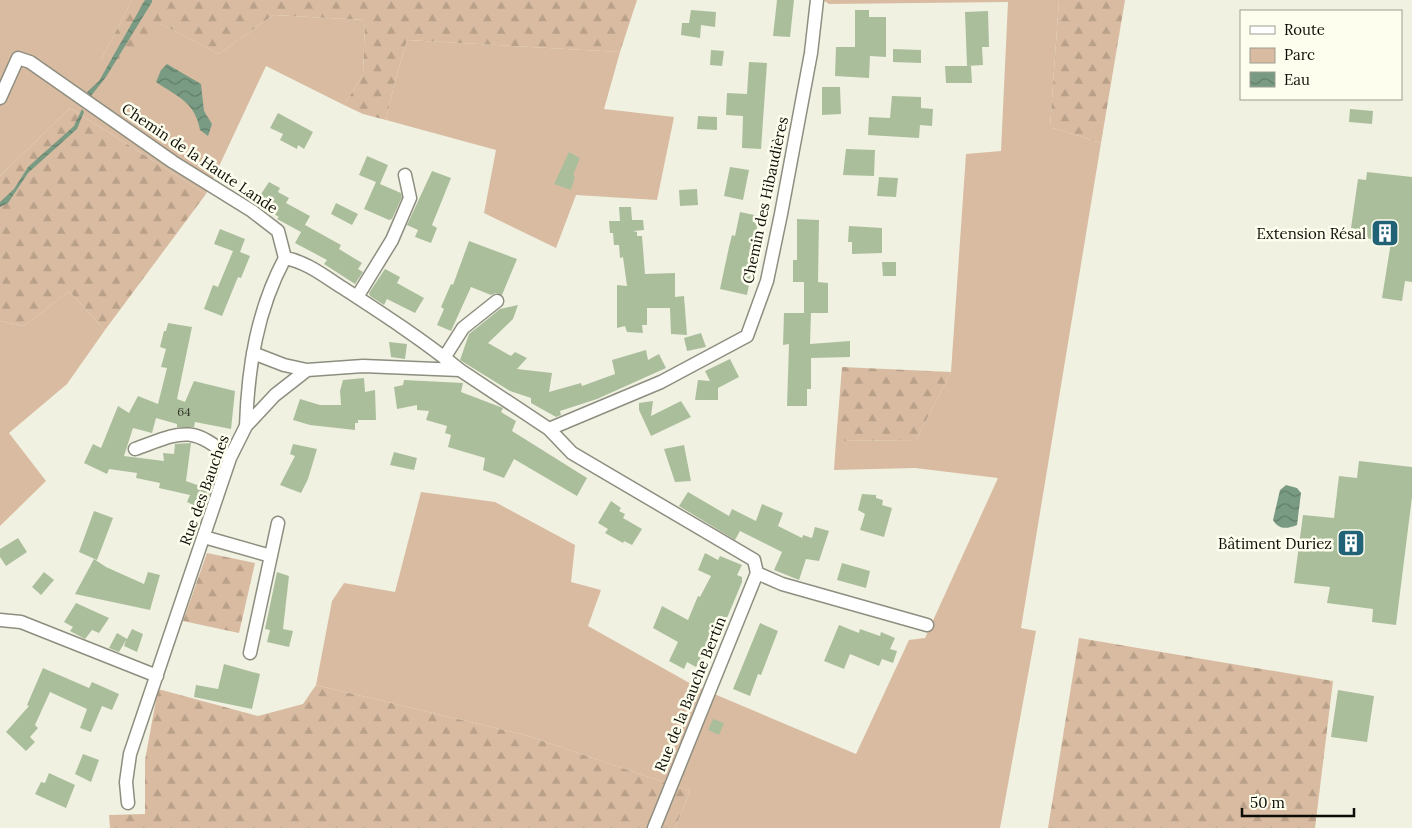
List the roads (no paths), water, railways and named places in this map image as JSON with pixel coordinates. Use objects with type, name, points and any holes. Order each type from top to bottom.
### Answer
[{"type":"street","name":"Chemin des Hibaudières","points":[[549,429],[662,382],[747,336],[767,281],[781,214],[811,53],[817,0]]},
{"type":"street","name":"Chemin de la Haute Lande","points":[[0,98],[18,58],[30,62],[173,162],[252,211],[278,231],[285,258]]},
{"type":"street","points":[[357,297],[392,240],[410,198],[405,175]]},
{"type":"street","points":[[246,426],[247,391],[263,305],[285,258],[300,261],[420,337],[460,370],[549,429],[572,453],[754,560],[757,573],[782,584],[927,624]]},
{"type":"street","points":[[444,358],[464,328],[497,301]]},
{"type":"street","points":[[253,354],[284,365],[307,370],[363,366],[460,370]]},
{"type":"street","name":"Rue des Bauches","points":[[128,803],[126,782],[130,754],[230,458],[246,426],[275,395],[307,370]]},
{"type":"street","points":[[135,449],[182,433],[199,435],[217,446],[230,458]]},
{"type":"street","points":[[250,653],[278,523]]},
{"type":"street","points":[[204,537],[271,556]]},
{"type":"street","name":"Rue de la Bauche Bertin","points":[[654,828],[757,573]]},
{"type":"street","points":[[0,620],[22,622],[157,676]]},
{"type":"water","points":[[145,0],[152,0],[152,2],[106,77],[91,96],[87,92],[99,81]]},
{"type":"water","points":[[167,64],[201,84],[204,111],[212,124],[208,136],[200,130],[198,121],[190,106],[156,82],[161,70]]},
{"type":"water","points":[[82,109],[84,112],[77,129],[28,173],[8,203],[0,207],[0,202],[14,189],[28,167],[74,126]]},
{"type":"water","points":[[1286,485],[1297,488],[1301,493],[1297,525],[1284,528],[1278,526],[1273,520],[1280,490]]},
{"type":"place","name":"Extension Résal","points":[[1385,233]]},
{"type":"place","name":"Bâtiment Duriez","points":[[1351,543]]}]
